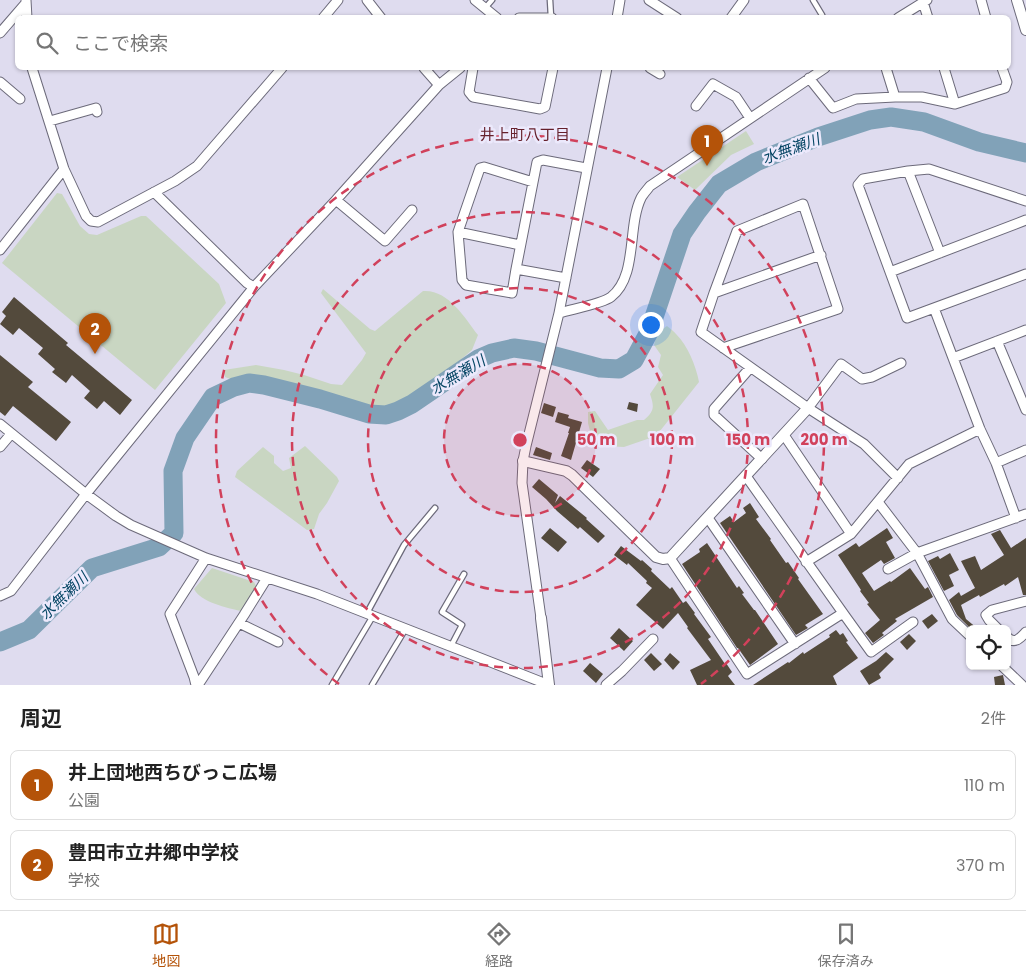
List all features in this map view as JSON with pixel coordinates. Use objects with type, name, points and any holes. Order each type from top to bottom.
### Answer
[{"type":"street","points":[[326,15],[338,0]]},
{"type":"street","points":[[366,0],[378,15]]},
{"type":"street","points":[[475,0],[494,15]]},
{"type":"street","points":[[618,15],[620,0]]},
{"type":"street","points":[[649,0],[672,15]]},
{"type":"street","points":[[733,15],[744,0]]},
{"type":"street","points":[[981,0],[985,15]]},
{"type":"street","points":[[1017,0],[1026,30]]},
{"type":"street","points":[[903,15],[925,1],[927,15]]},
{"type":"street","points":[[26,2],[27,15]]},
{"type":"street","points":[[15,15],[26,2]]},
{"type":"street","points":[[0,33],[15,15]]},
{"type":"street","points":[[37,70],[64,170],[86,216],[90,221],[98,222],[185,176],[198,166],[280,70]]},
{"type":"street","points":[[426,70],[439,86]]},
{"type":"street","points":[[0,596],[11,591],[86,494],[254,287],[439,86],[458,70]]},
{"type":"street","points":[[473,70],[469,92],[473,98],[540,109],[545,107],[553,70]]},
{"type":"street","points":[[0,424],[86,494],[131,525],[206,558],[317,594],[549,685],[522,482],[523,461],[559,313],[607,70]]},
{"type":"street","points":[[653,70],[660,74]]},
{"type":"street","points":[[559,313],[611,297],[623,283],[628,266],[636,212],[641,197],[650,186],[822,70]]},
{"type":"street","points":[[887,70],[895,97]]},
{"type":"street","points":[[945,70],[955,104]]},
{"type":"street","points":[[809,78],[832,108],[856,99],[895,97],[922,97],[955,104],[1005,88],[1007,82],[1003,70]]},
{"type":"street","points":[[0,82],[20,99]]},
{"type":"street","points":[[696,106],[713,84],[736,97],[750,118]]},
{"type":"street","points":[[50,121],[96,108],[97,112]]},
{"type":"street","points":[[533,182],[484,167],[480,168],[458,232],[462,280],[466,285],[512,293],[537,162],[543,160],[586,168]]},
{"type":"street","points":[[1026,201],[929,169],[863,179],[858,185],[907,318],[1026,274]]},
{"type":"street","points":[[0,250],[64,170]]},
{"type":"street","points":[[908,171],[940,253]]},
{"type":"street","points":[[154,192],[247,283],[254,287]]},
{"type":"street","points":[[336,200],[385,241],[412,210]]},
{"type":"street","points":[[723,348],[838,309],[803,204],[737,231],[701,332],[750,368],[808,408],[864,444],[898,478]]},
{"type":"street","points":[[890,272],[1026,220]]},
{"type":"street","points":[[458,232],[520,245]]},
{"type":"street","points":[[714,293],[821,255]]},
{"type":"street","points":[[516,269],[566,278]]},
{"type":"street","points":[[934,308],[1016,518]]},
{"type":"street","points":[[953,358],[1026,330]]},
{"type":"street","points":[[997,341],[1026,410]]},
{"type":"street","points":[[523,461],[566,471],[656,557],[670,558],[808,408],[841,364],[862,379],[872,377],[901,363]]},
{"type":"street","points":[[750,368],[714,409],[714,415],[762,458]]},
{"type":"street","points":[[806,562],[851,534],[909,464],[980,429]]},
{"type":"street","points":[[0,447],[11,434]]},
{"type":"street","points":[[784,435],[851,534]]},
{"type":"street","points":[[996,463],[1026,450]]},
{"type":"street","points":[[746,476],[871,652],[913,622]]},
{"type":"street","points":[[878,502],[917,553],[952,619],[966,632]]},
{"type":"street","points":[[888,569],[917,553],[1026,514]]},
{"type":"street","points":[[708,518],[795,644]]},
{"type":"street","points":[[197,685],[170,614],[206,558]]},
{"type":"street","points":[[670,558],[748,674],[843,613]]},
{"type":"street","points":[[197,685],[267,578]]},
{"type":"street","points":[[994,625],[986,615],[992,610],[1026,601]]},
{"type":"street","points":[[239,623],[278,642]]},
{"type":"street","points":[[1011,640],[1014,642],[1018,640],[1026,632]]},
{"type":"street","points":[[606,685],[653,639]]},
{"type":"street","points":[[1006,670],[1022,685]]},
{"type":"lane","points":[[486,8],[492,0]]},
{"type":"lane","points":[[550,0],[552,15]]},
{"type":"lane","points":[[813,0],[822,15]]},
{"type":"lane","points":[[332,685],[404,546],[435,508]]},
{"type":"lane","points":[[451,646],[462,625],[442,612],[464,574]]},
{"type":"lane","points":[[372,685],[406,628]]},
{"type":"green space","points":[[746,131],[754,144],[731,155],[695,190],[677,177]]},
{"type":"green space","points":[[57,193],[62,194],[80,226],[89,234],[97,235],[141,216],[146,216],[219,284],[226,303],[155,390],[2,263]]},
{"type":"green space","points":[[323,289],[370,329],[375,331],[423,291],[432,292],[440,295],[455,306],[478,335],[472,350],[419,393],[391,410],[371,410],[285,386],[264,382],[235,381],[225,377],[224,370],[256,365],[304,375],[331,384],[342,385],[366,353],[321,293]]},
{"type":"green space","points":[[667,326],[688,350],[699,382],[656,436],[624,447],[604,446],[592,439],[588,423],[588,412],[595,411],[608,430],[637,420],[644,420],[652,411],[653,405],[650,394],[663,375],[658,367],[661,355],[654,345],[657,333]]},
{"type":"green space","points":[[305,446],[339,481],[319,514],[314,529],[307,530],[235,477],[237,471],[263,447],[274,456],[274,463],[283,471],[291,468],[289,458]]},
{"type":"green space","points":[[212,568],[254,582],[257,588],[241,611],[208,601],[197,594],[194,589]]},
{"type":"building","points":[[14,297],[68,343],[66,345],[132,400],[120,415],[104,401],[97,409],[84,398],[90,391],[72,375],[66,383],[52,372],[55,369],[38,354],[43,348],[19,328],[13,335],[0,324],[6,316],[2,312]]},
{"type":"building","points":[[0,355],[33,382],[28,387],[71,422],[56,441],[13,406],[5,416],[0,412]]},
{"type":"building","points":[[629,402],[638,404],[637,412],[627,409]]},
{"type":"building","points":[[544,403],[556,407],[553,417],[541,413]]},
{"type":"building","points":[[558,412],[569,415],[568,418],[582,422],[571,460],[561,456],[570,427],[555,422]]},
{"type":"building","points":[[536,447],[552,453],[550,460],[533,455]]},
{"type":"building","points":[[587,460],[600,469],[593,477],[581,468]]},
{"type":"building","points":[[539,479],[558,495],[555,503],[560,496],[605,536],[598,543],[580,527],[578,529],[557,511],[532,487]]},
{"type":"building","points":[[750,503],[759,517],[756,519],[823,614],[805,625],[808,628],[796,635],[720,523],[730,516],[734,522],[746,513],[743,508]]},
{"type":"building","points":[[550,528],[567,542],[558,552],[541,538]]},
{"type":"building","points":[[887,528],[893,538],[886,542],[895,558],[884,564],[881,560],[862,573],[874,591],[891,582],[910,568],[925,589],[928,587],[933,597],[895,619],[897,621],[882,633],[884,635],[873,643],[865,633],[880,620],[867,604],[869,603],[838,555],[856,543],[859,547]]},
{"type":"building","points":[[1000,530],[1011,548],[1026,538],[1026,595],[1023,595],[1018,577],[1005,586],[1004,584],[980,597],[979,595],[961,605],[966,619],[973,625],[967,625],[957,615],[949,600],[959,592],[961,596],[975,588],[961,561],[975,556],[981,570],[1004,555],[991,534]]},
{"type":"building","points":[[707,543],[737,588],[739,586],[744,593],[742,594],[778,644],[750,665],[682,564],[700,552],[699,549]]},
{"type":"building","points":[[621,546],[642,560],[670,589],[672,587],[683,603],[686,601],[711,637],[708,639],[732,672],[728,676],[735,685],[697,685],[690,670],[711,660],[678,613],[663,629],[636,605],[652,588],[628,563],[627,565],[614,555]]},
{"type":"building","points":[[950,553],[959,570],[949,575],[954,586],[944,591],[928,561],[938,556],[940,559]]},
{"type":"building","points":[[932,614],[938,621],[928,629],[922,621]]},
{"type":"building","points":[[619,628],[633,641],[624,651],[610,638]]},
{"type":"building","points":[[836,630],[840,635],[843,633],[848,641],[846,642],[858,658],[833,676],[837,685],[753,685],[803,652],[804,654],[830,637],[829,635]]},
{"type":"building","points":[[909,634],[916,641],[907,650],[900,642]]},
{"type":"building","points":[[886,652],[894,659],[879,674],[881,678],[869,685],[860,671]]},
{"type":"building","points":[[651,653],[662,664],[654,671],[644,660]]},
{"type":"building","points":[[670,653],[680,662],[673,670],[664,660]]},
{"type":"building","points":[[590,663],[603,674],[596,683],[583,671]]},
{"type":"building","points":[[1003,675],[1005,685],[995,685],[994,677]]},
{"type":"waterway","name":"水無瀬川","points":[[0,642],[29,630],[92,568],[159,547],[174,533],[173,471],[185,438],[213,397],[234,387],[249,383],[320,399],[369,414],[386,415],[412,404],[478,359],[492,353],[514,348],[536,351],[600,368],[619,369],[634,360],[649,332],[682,234],[719,184],[756,162],[818,137],[870,120],[891,117],[924,122],[979,142],[1026,153]]},
{"type":"place","name":"井上団地西ちびっこ広場","points":[[707,166]]},
{"type":"place","name":"豊田市立井郷中学校","points":[[95,354]]},
{"type":"district","name":"井上町八丁目","points":[[525,135]]}]
